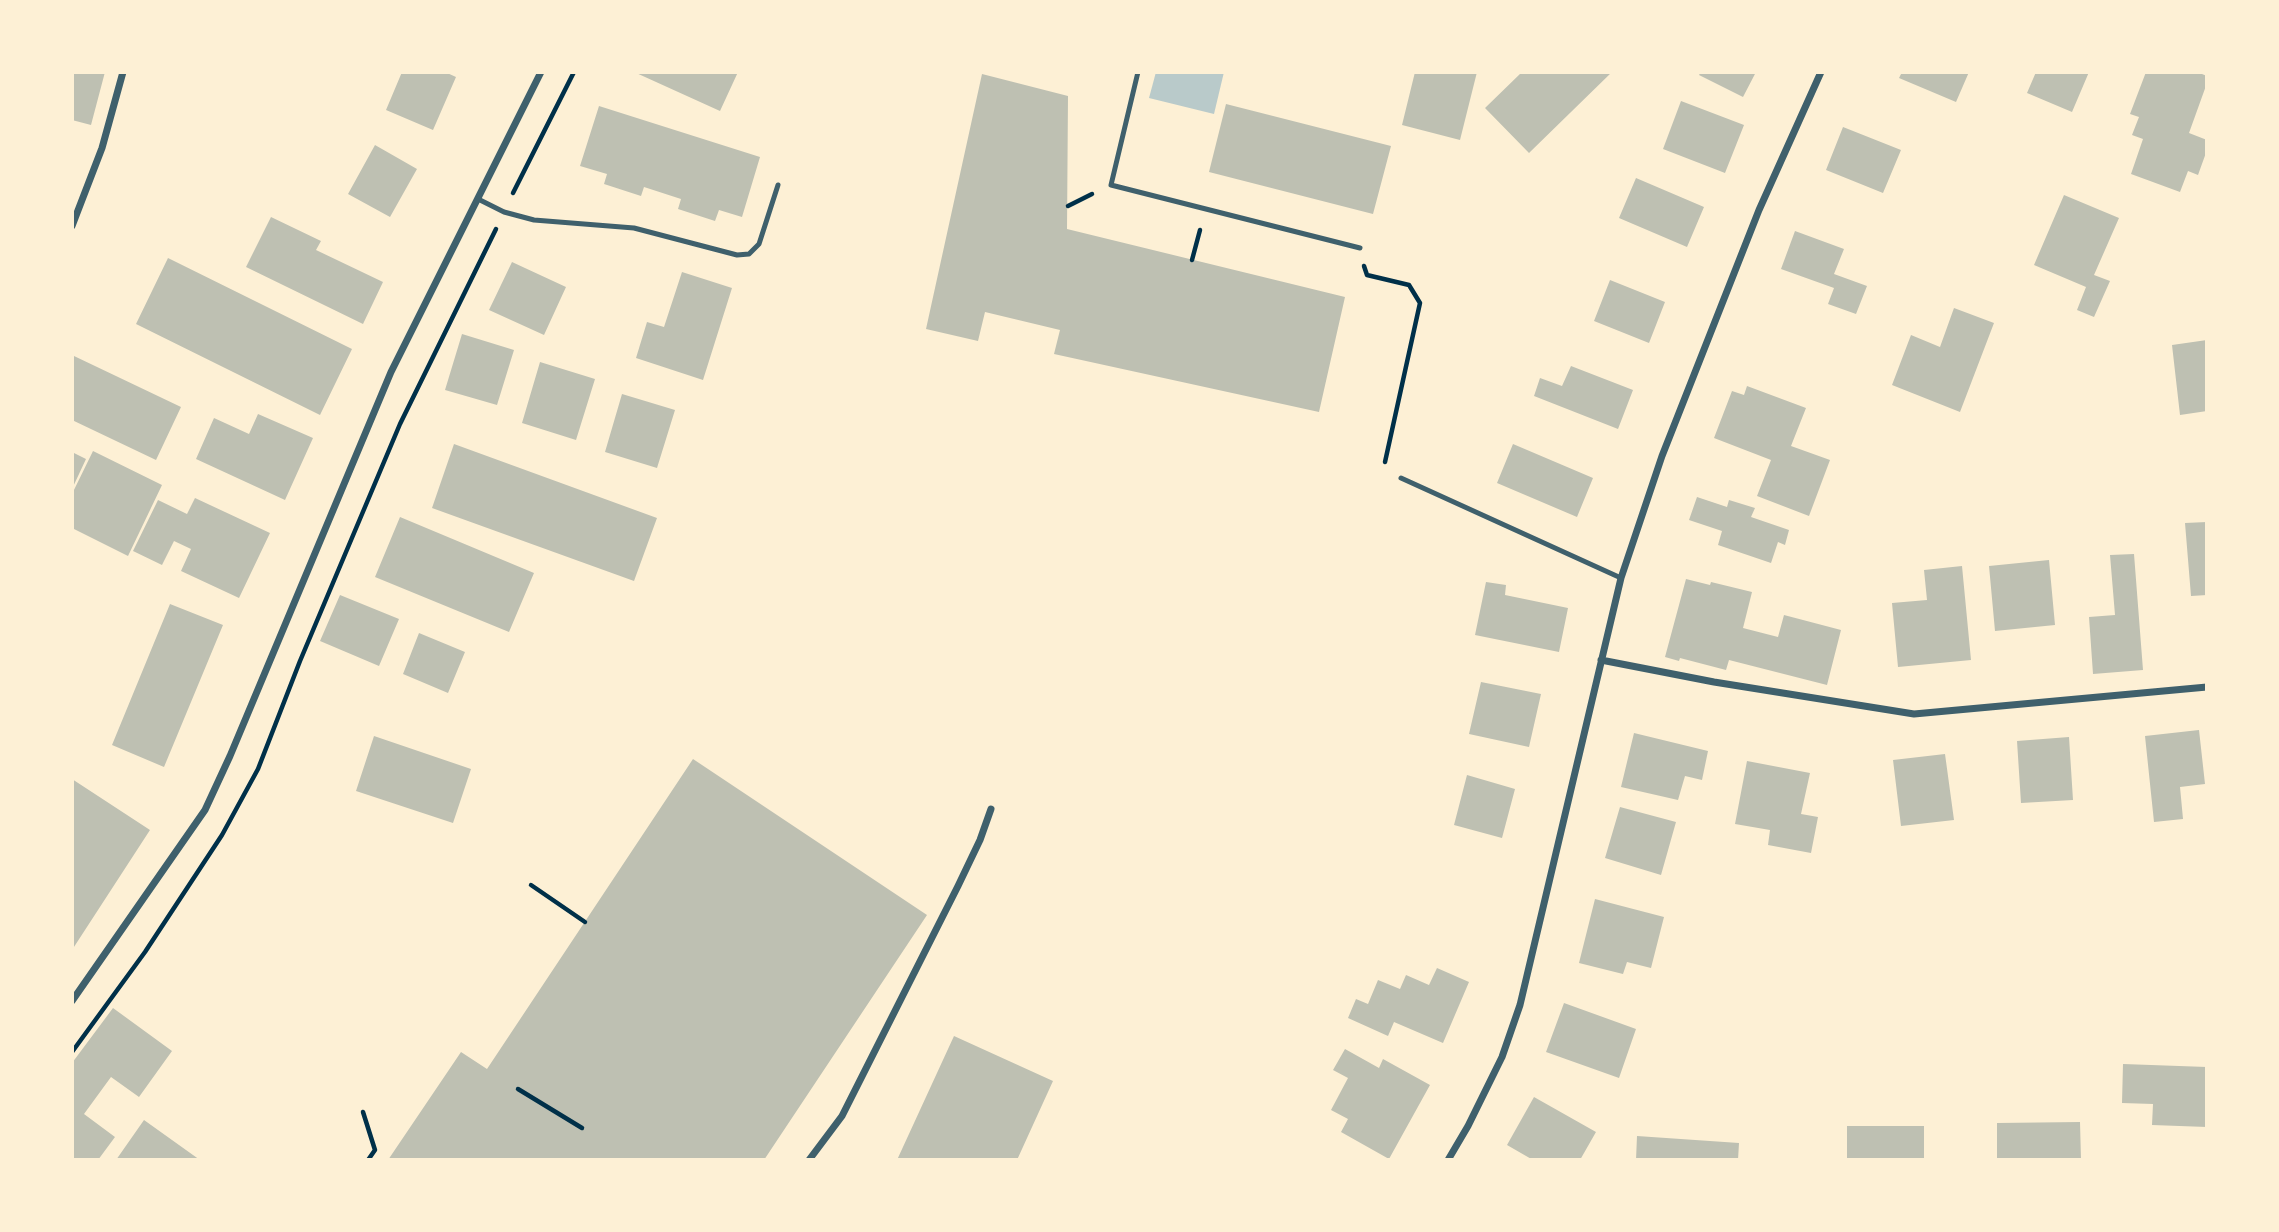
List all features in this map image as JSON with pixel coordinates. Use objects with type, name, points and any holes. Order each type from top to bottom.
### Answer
[{"type":"street","points":[[72,226],[102,148],[122,72]]},
{"type":"street","points":[[72,1001],[205,810],[391,372],[541,72]]},
{"type":"street","points":[[1448,1160],[1502,1058],[1520,1005],[1621,578],[1662,456],[1759,210],[1821,72]]},
{"type":"street","points":[[1601,660],[1714,682],[1914,714],[2207,687]]},
{"type":"street","points":[[809,1160],[842,1116],[958,886],[980,840],[991,809]]},
{"type":"lane","points":[[1138,72],[1111,185],[1360,248]]},
{"type":"lane","points":[[478,199],[504,212],[534,220],[634,228],[737,255],[748,254],[759,244],[778,185]]},
{"type":"lane","points":[[1401,478],[1621,578]]},
{"type":"path","points":[[1192,260],[1205,209]]},
{"type":"path","points":[[1360,248],[1367,275],[1409,285],[1420,303],[1383,473],[1401,478]]},
{"type":"path","points":[[531,884],[585,922]]},
{"type":"path","points":[[518,1089],[582,1128]]},
{"type":"path","points":[[363,1112],[375,1150],[368,1160]]},
{"type":"shaded area","points":[[1156,72],[1224,72],[1214,114],[1149,98]]},
{"type":"building","points":[[72,72],[105,72],[91,125],[72,120]]},
{"type":"building","points":[[402,72],[445,72],[456,77],[433,130],[386,110]]},
{"type":"building","points":[[634,72],[738,72],[720,111]]},
{"type":"building","points":[[1415,72],[1477,72],[1460,140],[1402,125]]},
{"type":"building","points":[[1522,72],[1612,72],[1529,153],[1485,108]]},
{"type":"building","points":[[1701,72],[1756,72],[1743,97],[1699,75]]},
{"type":"building","points":[[1902,72],[1969,72],[1956,102],[1899,78]]},
{"type":"building","points":[[2036,72],[2089,72],[2072,112],[2027,93]]},
{"type":"building","points":[[2146,72],[2197,72],[2207,76],[2207,83],[2189,133],[2207,140],[2207,150],[2198,175],[2188,171],[2180,192],[2131,174],[2143,139],[2132,135],[2139,117],[2130,114]]},
{"type":"building","points":[[982,74],[1068,96],[1067,229],[1345,297],[1319,412],[1054,354],[1060,330],[985,312],[978,341],[926,329]]},
{"type":"building","points":[[1681,101],[1744,125],[1725,173],[1663,149]]},
{"type":"building","points":[[1226,104],[1391,146],[1373,214],[1209,172]]},
{"type":"building","points":[[599,106],[760,157],[742,217],[719,210],[715,221],[678,209],[681,199],[644,187],[641,196],[604,184],[607,174],[580,166]]},
{"type":"building","points":[[1843,127],[1901,150],[1883,193],[1826,170]]},
{"type":"building","points":[[375,145],[417,169],[390,217],[348,194]]},
{"type":"building","points":[[1636,178],[1704,207],[1687,247],[1619,218]]},
{"type":"building","points":[[2064,195],[2119,218],[2094,275],[2110,281],[2094,317],[2077,310],[2086,287],[2034,265]]},
{"type":"building","points":[[271,217],[321,241],[316,250],[383,282],[363,324],[246,267]]},
{"type":"building","points":[[1795,231],[1844,249],[1834,274],[1867,286],[1856,314],[1828,304],[1834,288],[1781,269]]},
{"type":"building","points":[[168,258],[352,349],[320,415],[136,324]]},
{"type":"building","points":[[512,262],[566,287],[544,335],[489,310]]},
{"type":"building","points":[[682,272],[732,288],[703,380],[636,358],[647,322],[664,327]]},
{"type":"building","points":[[1610,280],[1665,302],[1649,343],[1594,321]]},
{"type":"building","points":[[1954,308],[1994,323],[1960,412],[1892,385],[1911,335],[1940,347]]},
{"type":"building","points":[[462,334],[514,350],[497,405],[445,390]]},
{"type":"building","points":[[2207,340],[2207,411],[2180,415],[2172,345]]},
{"type":"building","points":[[74,356],[181,407],[156,460],[72,420]]},
{"type":"building","points":[[540,362],[595,379],[576,440],[522,423]]},
{"type":"building","points":[[1571,366],[1633,390],[1618,429],[1534,396],[1540,378],[1562,386]]},
{"type":"building","points":[[1747,386],[1806,408],[1791,446],[1830,460],[1809,516],[1757,496],[1771,460],[1714,438],[1732,391],[1744,395]]},
{"type":"building","points":[[622,394],[675,410],[657,468],[605,452]]},
{"type":"building","points":[[258,414],[313,438],[285,500],[196,459],[214,418],[249,434]]},
{"type":"building","points":[[454,444],[657,518],[634,581],[432,508]]},
{"type":"building","points":[[1513,444],[1593,478],[1577,517],[1497,483]]},
{"type":"building","points":[[93,451],[162,485],[128,556],[72,528],[72,494]]},
{"type":"building","points":[[72,452],[86,459],[72,489]]},
{"type":"building","points":[[1697,497],[1727,507],[1729,500],[1755,508],[1751,517],[1789,530],[1785,545],[1778,542],[1771,563],[1718,545],[1722,531],[1689,520]]},
{"type":"building","points":[[195,498],[270,533],[239,598],[181,571],[191,549],[174,541],[162,565],[133,551],[158,500],[187,514]]},
{"type":"building","points":[[400,517],[534,573],[509,632],[375,577]]},
{"type":"building","points":[[2207,522],[2207,595],[2191,596],[2185,523]]},
{"type":"building","points":[[2134,554],[2143,670],[2093,674],[2089,617],[2115,615],[2110,555]]},
{"type":"building","points":[[2049,560],[2055,625],[1995,631],[1989,566]]},
{"type":"building","points":[[1962,566],[1971,660],[1898,667],[1892,603],[1927,600],[1924,570]]},
{"type":"building","points":[[1686,579],[1752,592],[1743,628],[1778,637],[1784,615],[1841,630],[1827,685],[1729,660],[1726,670],[1680,658],[1679,661],[1665,657]]},
{"type":"building","points":[[1486,582],[1506,585],[1505,595],[1568,608],[1559,652],[1475,635]]},
{"type":"building","points":[[340,595],[399,619],[379,666],[320,641]]},
{"type":"building","points":[[170,604],[223,625],[164,767],[112,745]]},
{"type":"building","points":[[419,633],[465,652],[448,693],[403,674]]},
{"type":"building","points":[[1481,682],[1541,694],[1529,747],[1469,734]]},
{"type":"building","points":[[2199,730],[2205,784],[2180,787],[2183,819],[2154,822],[2145,736]]},
{"type":"building","points":[[1634,733],[1708,751],[1702,780],[1685,776],[1678,800],[1621,787]]},
{"type":"building","points":[[374,736],[471,769],[453,823],[356,791]]},
{"type":"building","points":[[2069,737],[2073,800],[2021,803],[2017,741]]},
{"type":"building","points":[[1945,754],[1954,820],[1901,826],[1893,760]]},
{"type":"building","points":[[693,759],[927,915],[764,1160],[388,1160],[461,1052],[487,1069]]},
{"type":"building","points":[[1747,761],[1810,773],[1801,814],[1818,817],[1811,853],[1768,845],[1770,830],[1735,824]]},
{"type":"building","points":[[1467,775],[1515,789],[1502,838],[1454,825]]},
{"type":"building","points":[[72,779],[150,830],[72,950]]},
{"type":"building","points":[[1620,807],[1676,822],[1661,875],[1605,858]]},
{"type":"building","points":[[1595,899],[1664,917],[1651,968],[1627,962],[1623,974],[1579,963]]},
{"type":"building","points":[[1437,968],[1469,982],[1443,1043],[1394,1022],[1388,1036],[1348,1018],[1356,999],[1368,1004],[1378,980],[1400,989],[1406,975],[1429,985]]},
{"type":"building","points":[[1564,1003],[1636,1029],[1619,1078],[1546,1052]]},
{"type":"building","points":[[113,1008],[172,1051],[139,1097],[111,1077],[84,1114],[115,1137],[98,1160],[72,1160],[72,1063]]},
{"type":"building","points":[[954,1036],[1053,1081],[1017,1160],[897,1160]]},
{"type":"building","points":[[1345,1049],[1379,1068],[1383,1059],[1430,1085],[1389,1159],[1341,1132],[1348,1119],[1331,1110],[1348,1078],[1333,1070]]},
{"type":"building","points":[[2123,1064],[2207,1067],[2207,1127],[2152,1125],[2153,1104],[2122,1103]]},
{"type":"building","points":[[1534,1097],[1596,1132],[1580,1160],[1533,1160],[1507,1145]]},
{"type":"building","points":[[144,1120],[200,1160],[116,1160]]},
{"type":"building","points":[[2080,1122],[2081,1160],[1997,1160],[1997,1123]]},
{"type":"building","points":[[1847,1126],[1924,1126],[1924,1160],[1847,1160]]},
{"type":"building","points":[[1637,1136],[1739,1143],[1738,1160],[1636,1160]]}]
